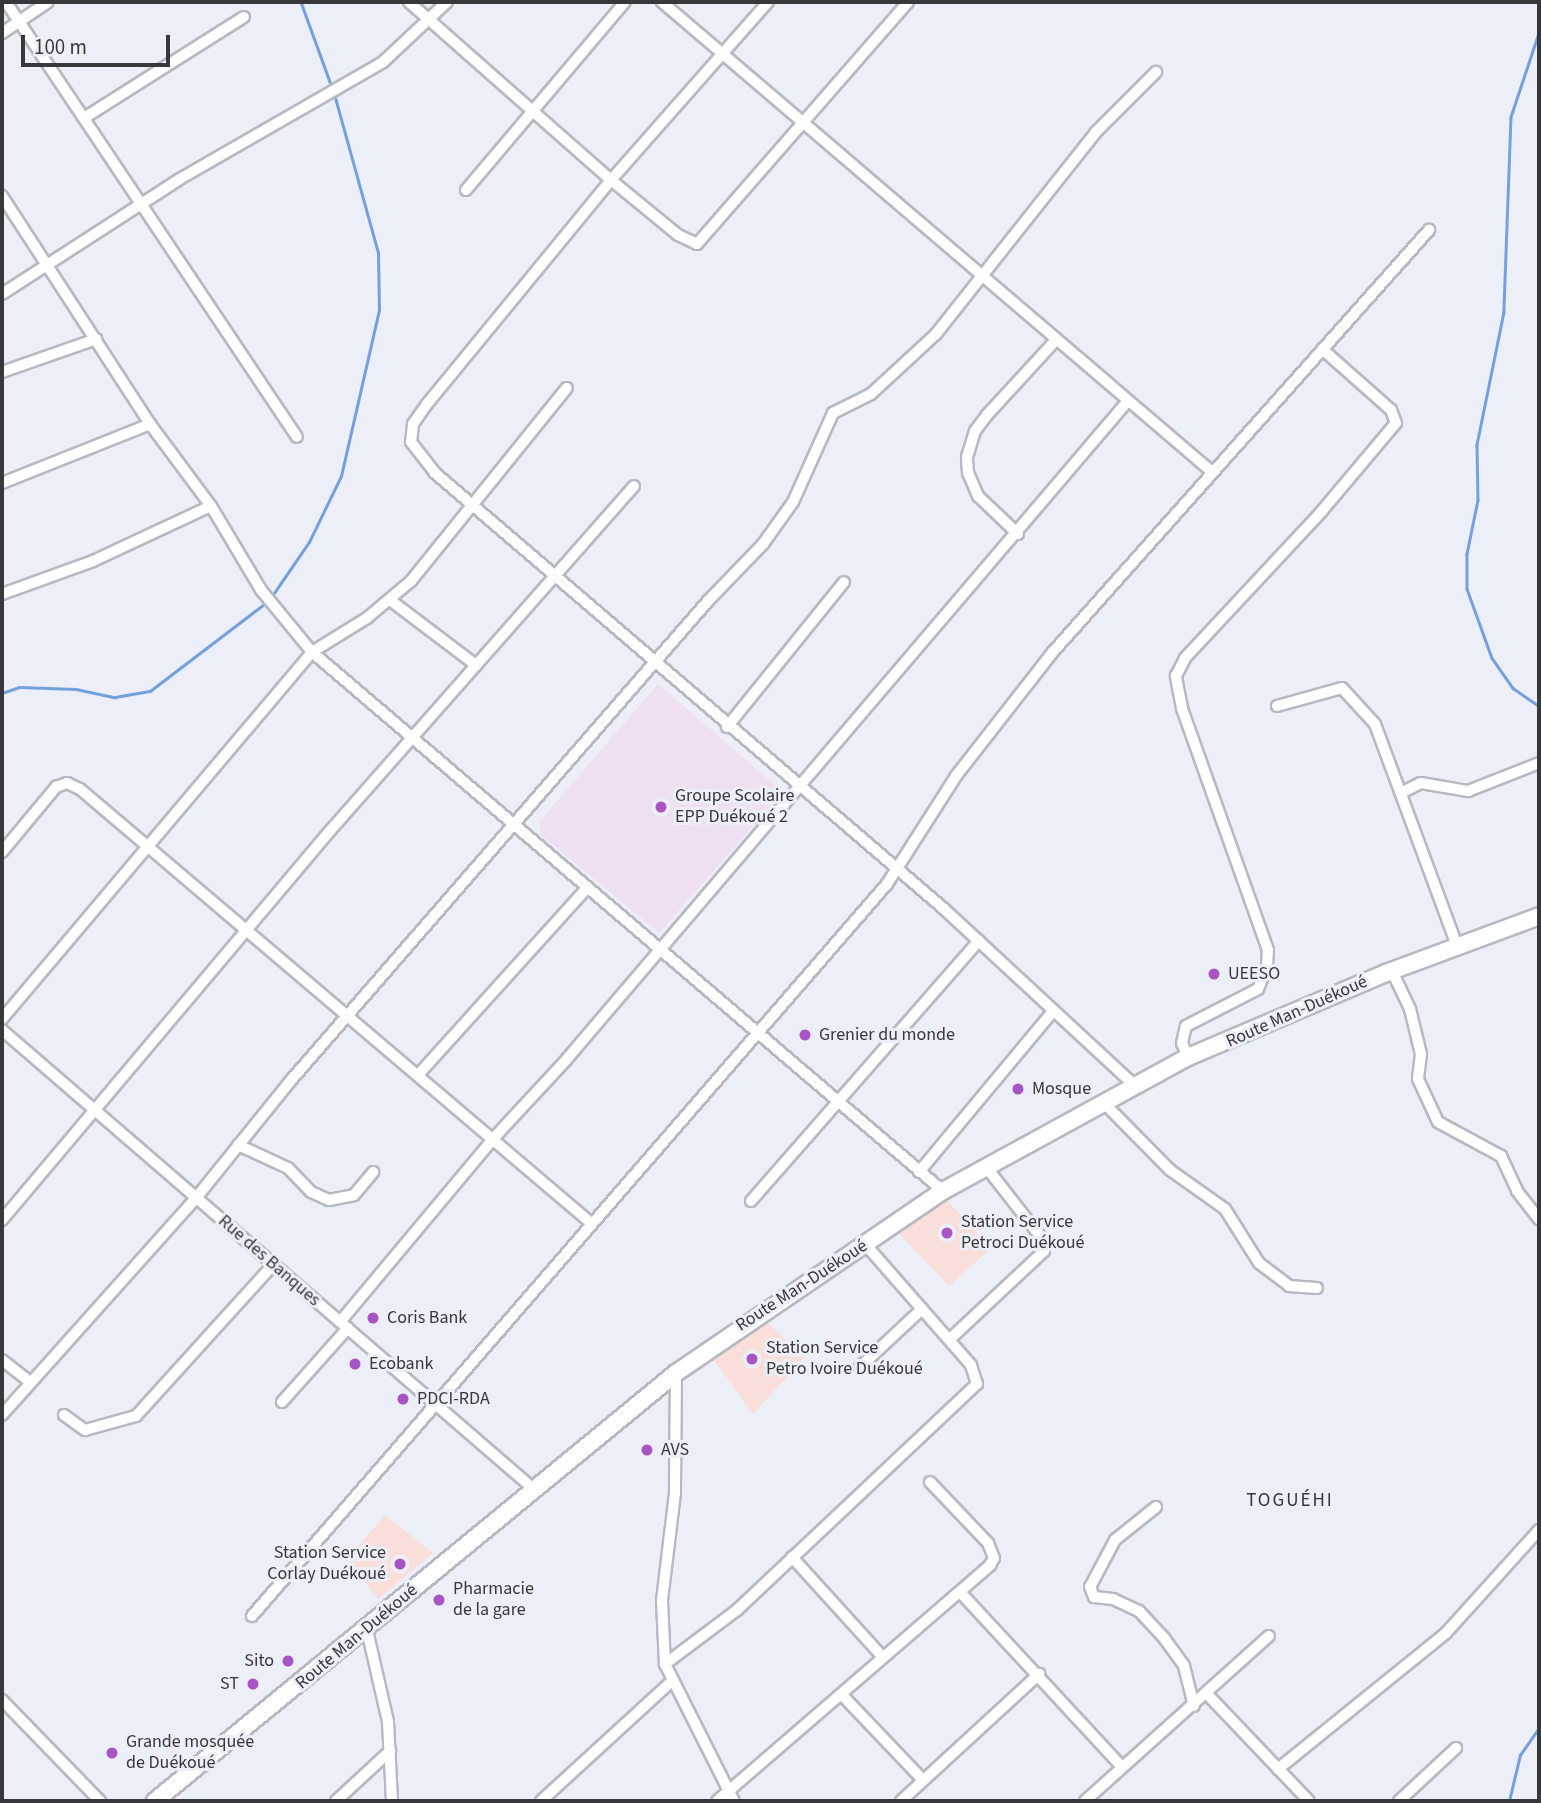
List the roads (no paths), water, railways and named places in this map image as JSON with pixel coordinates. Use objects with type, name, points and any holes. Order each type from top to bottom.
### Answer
[{"type":"main road","name":"Route Man-Duékoué","points":[[155,1801],[367,1630],[676,1373],[752,1317],[866,1245],[943,1191],[1188,1057],[1392,971],[1539,916]]},
{"type":"street","points":[[6,2],[298,437]]},
{"type":"street","points":[[2,33],[48,2]]},
{"type":"street","points":[[409,2],[611,180],[678,235],[697,244],[908,2]]},
{"type":"street","points":[[2,294],[47,262],[140,204],[383,62],[430,21],[447,2]]},
{"type":"street","points":[[466,190],[625,2]]},
{"type":"street","points":[[662,2],[1211,471]]},
{"type":"street","points":[[768,2],[611,180],[413,424],[411,442],[421,459],[471,504],[727,727],[899,869],[1135,1086]]},
{"type":"street","points":[[84,118],[244,17]]},
{"type":"street","points":[[2,1415],[196,1198],[346,1018],[779,523],[833,413],[871,394],[936,334],[1096,132],[1156,72]]},
{"type":"street","points":[[2,196],[150,424],[211,506],[261,590],[312,652],[758,1030],[943,1191]]},
{"type":"street","points":[[252,1616],[439,1404],[591,1223],[899,869],[988,734],[1211,471],[1429,230]]},
{"type":"street","points":[[2,372],[96,339]]},
{"type":"street","points":[[1018,534],[978,496],[968,473],[967,457],[975,431],[987,415],[1056,340]]},
{"type":"street","points":[[1188,1057],[1182,1043],[1186,1026],[1258,989],[1267,967],[1268,950],[1176,689],[1179,667],[1396,423],[1391,410],[1322,349]]},
{"type":"street","points":[[2,1019],[312,652],[390,600],[567,388]]},
{"type":"street","points":[[282,1402],[492,1140],[1018,534],[1127,402]]},
{"type":"street","points":[[2,482],[150,424]]},
{"type":"street","points":[[2,1220],[93,1108],[412,737],[634,486]]},
{"type":"street","points":[[2,594],[93,561],[211,506]]},
{"type":"street","points":[[727,727],[844,582]]},
{"type":"street","points":[[390,600],[476,665]]},
{"type":"street","points":[[1277,706],[1342,688],[1376,724],[1457,946]]},
{"type":"street","points":[[1401,793],[1421,783],[1468,791],[1539,763]]},
{"type":"street","points":[[2,852],[62,784],[80,789],[346,1018],[418,1075],[591,1223]]},
{"type":"street","points":[[418,1075],[588,887]]},
{"type":"street","points":[[751,1201],[979,941]]},
{"type":"street","points":[[1392,971],[1410,1009],[1421,1054],[1417,1075],[1438,1122],[1501,1156],[1517,1191],[1539,1219]]},
{"type":"street","points":[[919,1172],[1053,1011]]},
{"type":"street","name":"Rue des Banques","points":[[2,1030],[439,1404],[536,1491]]},
{"type":"street","points":[[1104,1103],[1170,1170],[1225,1209],[1259,1263],[1289,1286],[1317,1288]]},
{"type":"street","points":[[238,1146],[288,1168],[311,1192],[329,1200],[354,1195],[373,1172]]},
{"type":"street","points":[[950,1339],[1044,1251],[1040,1236],[986,1167]]},
{"type":"street","points":[[665,1664],[714,1630],[977,1384],[976,1372],[950,1339],[866,1245]]},
{"type":"street","points":[[64,1415],[85,1430],[136,1416],[274,1264]]},
{"type":"street","points":[[860,1367],[922,1309]]},
{"type":"street","points":[[2,1360],[30,1382]]},
{"type":"street","points":[[676,1373],[675,1493],[662,1601],[665,1664],[671,1682],[732,1796]]},
{"type":"street","points":[[717,1801],[732,1796],[842,1695],[881,1655],[990,1565],[993,1551],[930,1482]]},
{"type":"street","points":[[1156,1507],[1115,1540],[1090,1587],[1094,1597],[1113,1599],[1139,1611],[1164,1638],[1184,1666],[1194,1706]]},
{"type":"street","points":[[1278,1769],[1455,1624],[1539,1531]]},
{"type":"street","points":[[792,1557],[881,1655]]},
{"type":"street","points":[[960,1592],[1039,1674],[1122,1767]]},
{"type":"street","points":[[367,1630],[383,1692],[390,1751],[392,1801]]},
{"type":"street","points":[[1085,1801],[1208,1695],[1269,1636]]},
{"type":"street","points":[[901,1801],[1039,1674]]},
{"type":"street","points":[[541,1801],[671,1682]]},
{"type":"street","points":[[842,1695],[923,1780]]},
{"type":"street","points":[[1208,1695],[1308,1801]]},
{"type":"street","points":[[2,1700],[100,1801]]},
{"type":"street","points":[[1399,1801],[1456,1748]]},
{"type":"street","points":[[336,1801],[390,1751]]},
{"type":"waterway","points":[[301,2],[332,87]]},
{"type":"waterway","points":[[1539,33],[1511,117],[1504,312],[1477,445],[1478,500],[1467,554],[1467,589],[1492,658],[1513,688],[1539,706]]},
{"type":"waterway","points":[[272,596],[309,542],[341,476],[379,310],[378,253],[334,94]]},
{"type":"waterway","points":[[2,693],[19,687],[76,689],[115,697],[150,691],[268,601]]},
{"type":"waterway","points":[[1509,1801],[1520,1755],[1539,1728]]},
{"type":"place","name":"Groupe Scolaire EPP Duékoué 2","points":[[661,807]]},
{"type":"place","name":"UEESO","points":[[1214,974]]},
{"type":"place","name":"Grenier du monde","points":[[805,1035]]},
{"type":"place","name":"Mosque","points":[[1018,1089]]},
{"type":"place","name":"Station Service Petroci Duékoué","points":[[947,1233]]},
{"type":"place","name":"Coris Bank","points":[[373,1318]]},
{"type":"place","name":"Station Service Petro Ivoire Duékoué","points":[[752,1359]]},
{"type":"place","name":"Ecobank","points":[[355,1364]]},
{"type":"place","name":"PDCI-RDA","points":[[403,1399]]},
{"type":"place","name":"AVS","points":[[647,1450]]},
{"type":"place","name":"Station Service Corlay Duékoué","points":[[400,1564]]},
{"type":"place","name":"Pharmacie de la gare","points":[[439,1600]]},
{"type":"place","name":"Sito","points":[[288,1661]]},
{"type":"place","name":"ST","points":[[253,1684]]},
{"type":"place","name":"Grande mosquée de Duékoué","points":[[112,1753]]},
{"type":"district","name":"TOGUÉHI","points":[[1290,1501]]}]
